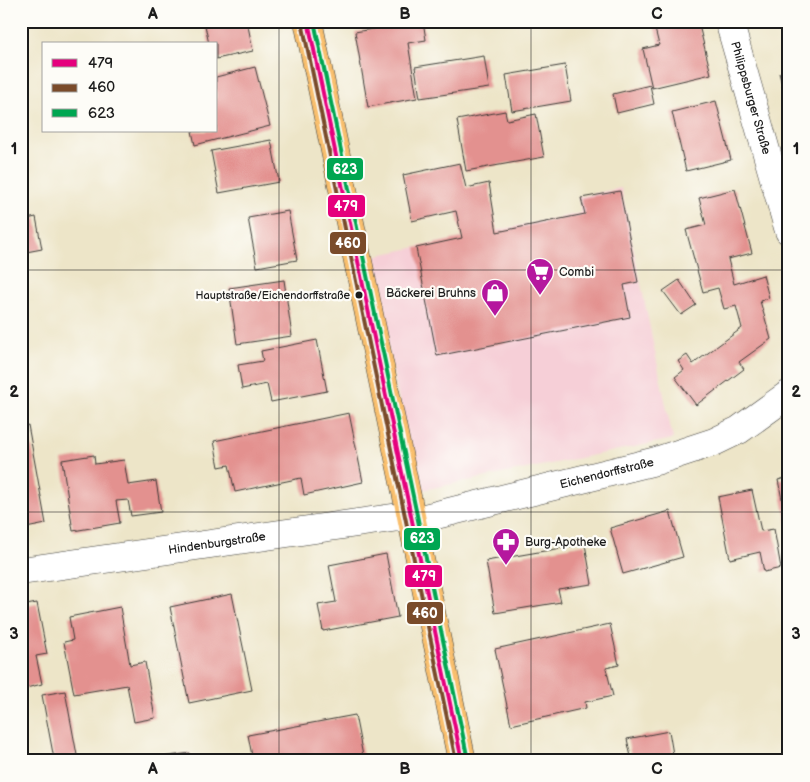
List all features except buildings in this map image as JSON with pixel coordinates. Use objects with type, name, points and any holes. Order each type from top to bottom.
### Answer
[{"type":"main road","points":[[308,21],[462,761]]},
{"type":"street","name":"Philippsburger Straße","points":[[729,21],[789,231]]},
{"type":"street","name":"Eichendorffstraße","points":[[412,521],[656,460],[714,442],[740,430],[789,394]]},
{"type":"street","name":"Hindenburgstraße","points":[[21,571],[399,517],[412,521]]},
{"type":"shaded area","points":[[621,188],[673,439],[418,491],[369,257],[581,213],[578,197]]},
{"type":"transit line","name":"479","points":[[308,21],[462,761]]},
{"type":"transit line","name":"623","points":[[314,21],[468,760]]},
{"type":"transit line","name":"460","points":[[302,22],[456,761]]},
{"type":"place","name":"Hauptstraße/Eichendorffstraße","points":[[359,295]]},
{"type":"place","name":"Combi","points":[[540,296]]},
{"type":"place","name":"Bäckerei Bruhns","points":[[495,317]]},
{"type":"place","name":"Burg-Apotheke","points":[[506,566]]}]
